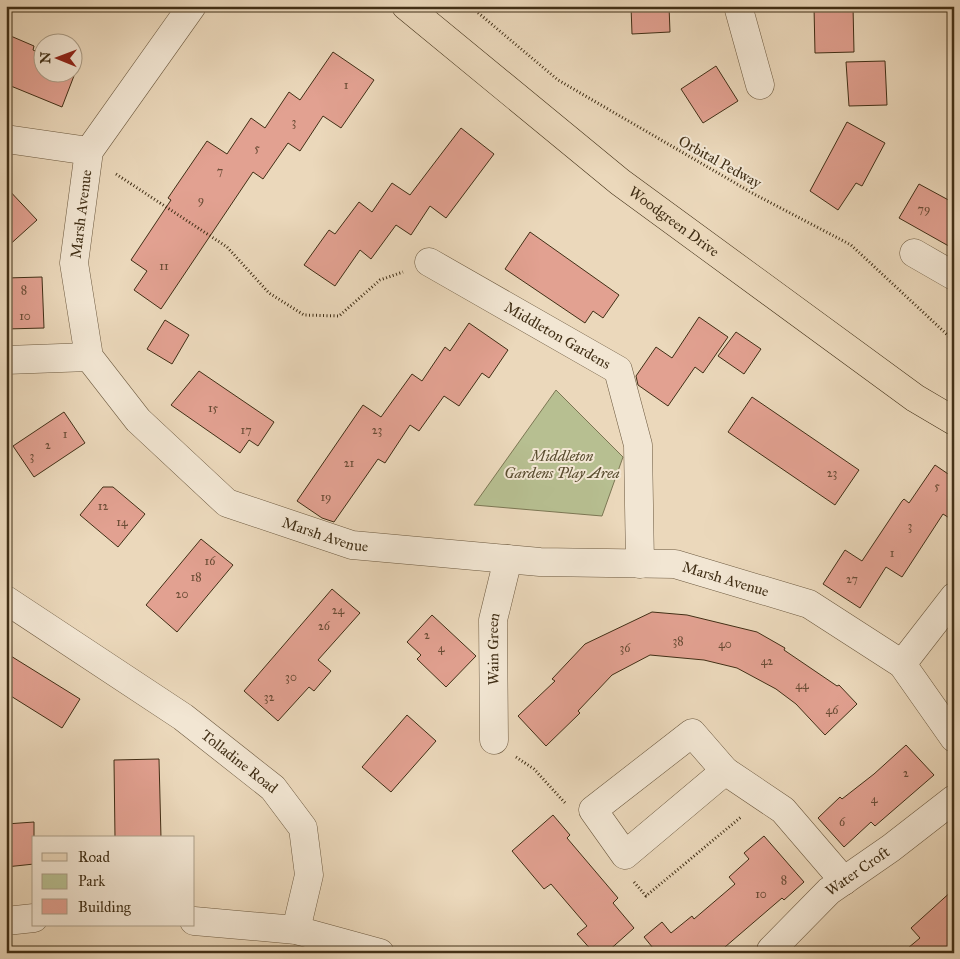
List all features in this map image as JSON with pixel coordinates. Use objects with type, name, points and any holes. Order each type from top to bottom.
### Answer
[{"type":"main road","name":"Woodgreen Drive","points":[[406,6],[620,182],[915,398],[954,421]]},
{"type":"street","name":"Marsh Avenue","points":[[192,6],[89,150],[74,263],[89,357],[138,420],[227,503],[352,545],[508,559],[675,564],[809,604],[902,664],[954,738]]},
{"type":"street","points":[[738,6],[760,85]]},
{"type":"street","points":[[6,139],[89,150]]},
{"type":"street","points":[[914,253],[954,276]]},
{"type":"street","name":"Middleton Gardens","points":[[430,262],[618,370],[638,445],[640,564]]},
{"type":"street","points":[[6,360],[89,357]]},
{"type":"street","name":"Wain Green","points":[[494,740],[494,620],[508,559]]},
{"type":"street","points":[[902,664],[954,597]]},
{"type":"street","name":"Tolladine Road","points":[[6,600],[184,717],[273,788],[303,828],[309,875],[296,930]]},
{"type":"street","points":[[725,771],[625,855],[593,810],[692,733],[725,771],[783,810],[844,881]]},
{"type":"street","name":"Water Croft","points":[[773,953],[771,950],[829,891],[954,800]]},
{"type":"street","points":[[6,921],[32,918]]},
{"type":"street","points":[[195,921],[296,930],[369,951]]},
{"type":"path","name":"Orbital Pedway","points":[[470,6],[558,80],[754,194],[851,245],[954,341]]},
{"type":"path","points":[[89,150],[127,183],[227,247],[269,293],[304,315],[339,316],[380,280],[430,262]]},
{"type":"green space","name":"Middleton Gardens Play Area","points":[[556,390],[623,457],[602,516],[474,505]]},
{"type":"building","points":[[631,6],[669,6],[670,32],[632,34]]},
{"type":"building","points":[[853,6],[854,52],[815,53],[814,7]]},
{"type":"building","points":[[6,34],[32,45],[32,82],[72,82],[62,107],[6,84]]},
{"type":"building","points":[[333,52],[374,80],[341,128],[323,116],[300,151],[288,143],[263,179],[253,172],[161,309],[134,290],[147,271],[131,260],[171,200],[168,198],[207,141],[227,154],[251,118],[265,128],[289,92],[300,100]]},
{"type":"building","points":[[885,61],[887,105],[849,106],[846,62]]},
{"type":"building","points":[[716,66],[738,101],[703,123],[681,89]]},
{"type":"building","points":[[847,122],[885,143],[862,186],[856,183],[838,210],[810,191]]},
{"type":"building","points":[[461,128],[494,154],[446,218],[430,206],[411,235],[396,225],[371,259],[360,250],[335,286],[304,265],[329,230],[335,234],[359,202],[372,212],[392,183],[410,195]]},
{"type":"building","points":[[919,184],[954,203],[954,249],[899,218]]},
{"type":"building","points":[[6,187],[37,220],[6,248]]},
{"type":"building","points":[[530,232],[619,295],[603,318],[593,311],[585,323],[505,269]]},
{"type":"building","points":[[42,277],[44,328],[6,329],[6,278]]},
{"type":"building","points":[[699,317],[728,337],[703,373],[695,367],[668,406],[638,385],[636,376],[656,347],[672,358]]},
{"type":"building","points":[[165,320],[189,335],[172,364],[147,349]]},
{"type":"building","points":[[469,323],[508,350],[489,378],[482,373],[459,406],[444,396],[419,431],[410,425],[385,463],[378,459],[334,522],[322,518],[297,501],[363,405],[381,417],[412,374],[422,381],[445,347],[450,351]]},
{"type":"building","points":[[736,332],[761,349],[744,374],[718,356]]},
{"type":"building","points":[[199,371],[274,422],[258,446],[249,440],[240,453],[171,405]]},
{"type":"building","points":[[752,397],[859,470],[835,505],[728,432]]},
{"type":"building","points":[[64,412],[85,443],[34,477],[13,446]]},
{"type":"building","points":[[935,465],[954,478],[954,521],[943,514],[902,577],[886,567],[860,608],[823,584],[845,550],[862,561],[902,501],[904,499],[909,503]]},
{"type":"building","points":[[103,487],[113,487],[145,514],[118,547],[80,515]]},
{"type":"building","points":[[201,539],[233,565],[177,632],[146,605]]},
{"type":"building","points":[[332,589],[360,613],[318,660],[331,671],[314,691],[309,687],[278,721],[244,691]]},
{"type":"building","points":[[652,612],[687,615],[757,632],[785,648],[784,650],[837,686],[839,685],[857,704],[825,735],[796,704],[776,689],[737,668],[704,660],[650,655],[612,675],[578,711],[580,713],[546,746],[518,716],[555,681],[552,679],[585,644]]},
{"type":"building","points":[[432,615],[476,656],[446,687],[417,659],[421,655],[407,642]]},
{"type":"building","points":[[6,653],[80,699],[62,728],[6,693]]},
{"type":"building","points":[[407,715],[436,741],[391,792],[362,767]]},
{"type":"building","points":[[906,745],[934,775],[875,826],[871,822],[844,847],[818,818],[840,797],[842,799],[874,774]]},
{"type":"building","points":[[159,759],[161,836],[115,836],[114,760]]},
{"type":"building","points":[[553,815],[570,835],[567,838],[618,898],[613,903],[634,928],[606,953],[594,953],[577,934],[587,926],[551,884],[544,889],[512,851]]},
{"type":"building","points":[[34,822],[32,864],[6,867],[6,824]]},
{"type":"building","points":[[764,836],[804,882],[784,900],[782,898],[718,953],[648,953],[653,948],[644,937],[662,922],[671,933],[692,916],[694,919],[735,884],[729,877],[749,859],[744,853]]},
{"type":"building","points":[[954,889],[954,945],[945,953],[902,953],[920,938],[911,928]]}]
